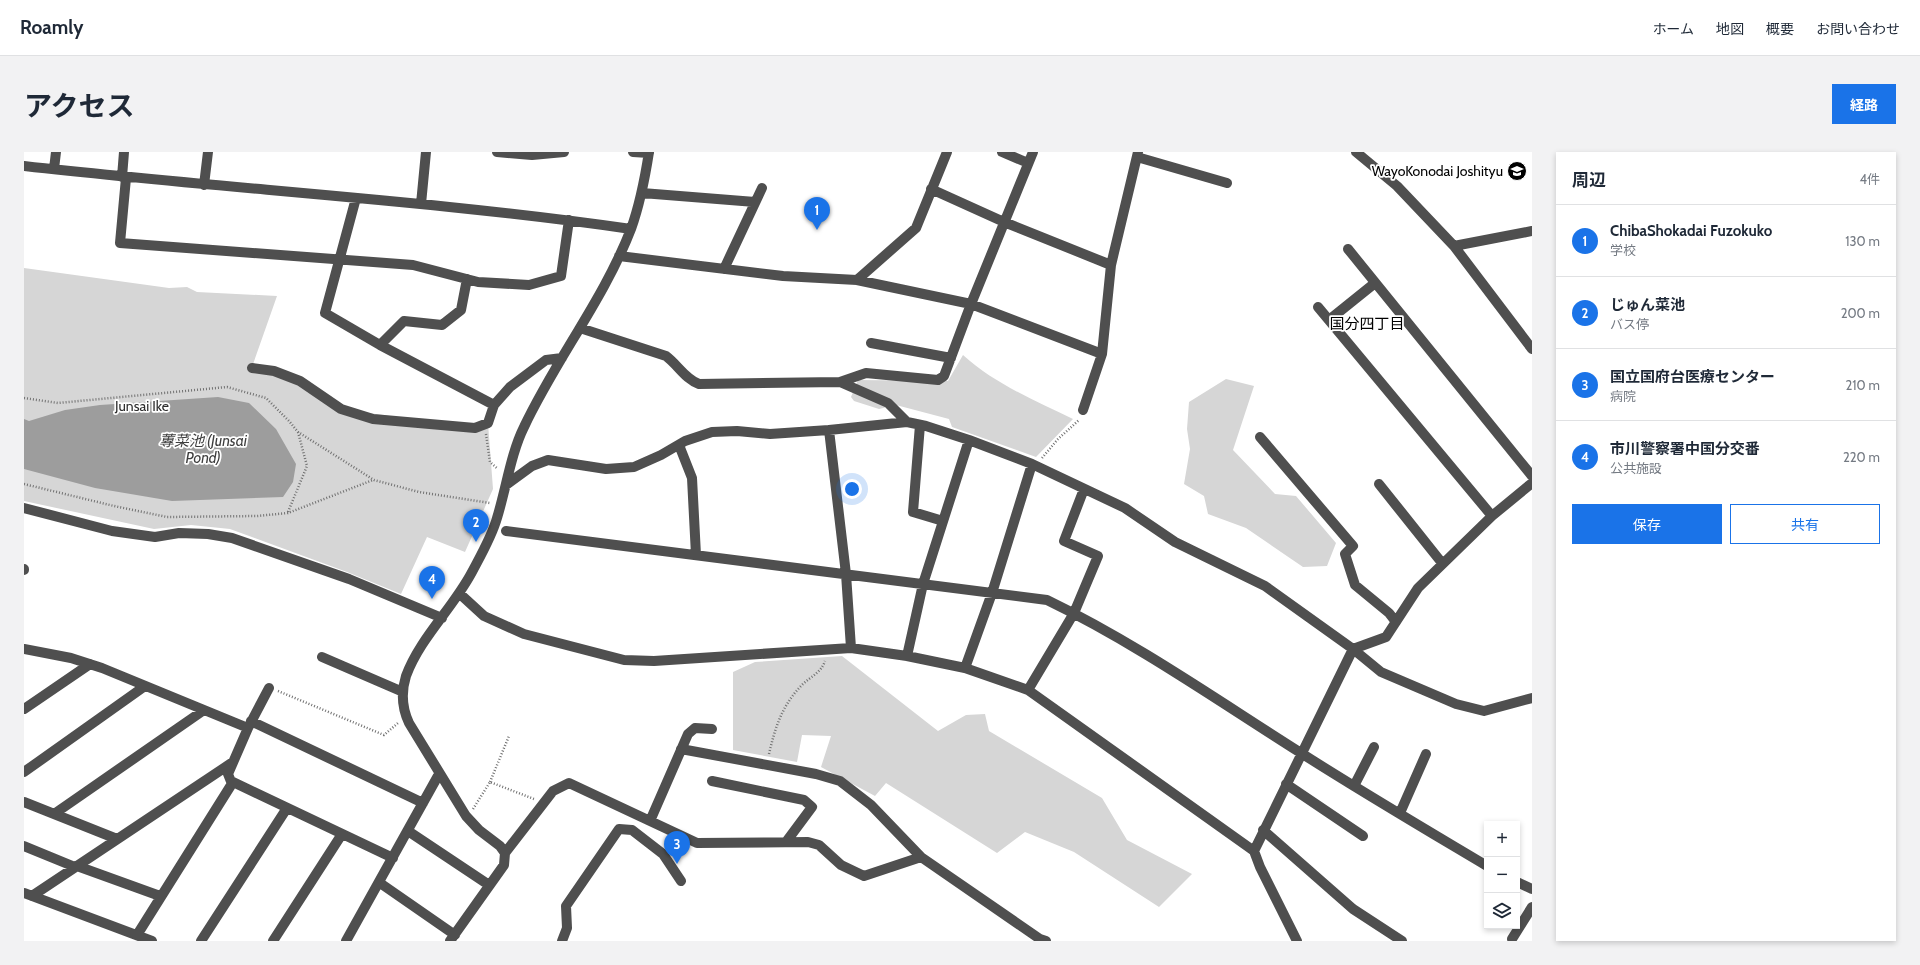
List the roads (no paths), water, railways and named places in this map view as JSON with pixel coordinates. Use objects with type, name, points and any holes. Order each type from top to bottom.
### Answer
[{"type":"street","points":[[54,169],[56,152]]},
{"type":"street","points":[[124,152],[120,243],[339,258],[413,265],[478,282],[529,285],[561,276],[569,220]]},
{"type":"street","points":[[204,185],[208,152]]},
{"type":"street","points":[[421,204],[426,152]]},
{"type":"street","points":[[497,152],[532,155],[564,152]]},
{"type":"street","points":[[505,853],[500,846],[479,830],[466,816],[439,774],[406,716],[403,708],[403,692],[406,677],[412,664],[442,618],[460,594],[494,528],[523,428],[580,328],[619,256],[631,229],[642,193],[649,152],[633,152]]},
{"type":"street","points":[[857,280],[916,228],[947,152]]},
{"type":"street","points":[[1002,152],[1028,163]]},
{"type":"street","points":[[580,328],[666,356],[674,362],[691,381],[699,384],[840,382],[866,373],[938,380],[944,376],[971,304],[1033,152]]},
{"type":"street","points":[[1356,152],[1397,186],[1454,246],[1532,349]]},
{"type":"street","points":[[1083,410],[1102,354],[1111,265],[1137,155],[1227,183]]},
{"type":"street","points":[[24,166],[204,185],[421,204],[569,220],[631,229]]},
{"type":"street","points":[[724,269],[762,188]]},
{"type":"street","points":[[931,189],[1004,222],[1111,265]]},
{"type":"street","points":[[642,193],[755,202]]},
{"type":"street","points":[[356,198],[325,313],[380,345],[494,405]]},
{"type":"street","points":[[1454,246],[1532,231]]},
{"type":"street","points":[[1348,249],[1532,476]]},
{"type":"street","points":[[619,256],[783,276],[857,280],[971,304],[1102,354]]},
{"type":"street","points":[[380,345],[404,321],[442,325],[461,310],[467,279]]},
{"type":"street","points":[[1329,320],[1375,283]]},
{"type":"street","points":[[1318,307],[1492,516]]},
{"type":"street","points":[[871,343],[951,358]]},
{"type":"street","points":[[252,368],[274,370],[300,381],[341,409],[374,419],[474,428],[488,423],[494,405],[510,387],[546,360],[562,358]]},
{"type":"street","points":[[840,382],[888,403],[907,422]]},
{"type":"street","points":[[507,481],[532,466],[548,460],[606,469],[634,467],[679,445],[712,432],[738,431],[770,434],[907,422],[969,440],[1034,465],[1084,490],[1125,508],[1175,542],[1265,586],[1353,649],[1381,672],[1456,704],[1484,711],[1532,698]]},
{"type":"street","points":[[920,425],[913,512],[943,521]]},
{"type":"street","points":[[829,430],[846,574],[851,648]]},
{"type":"street","points":[[1260,437],[1353,546],[1345,554],[1355,585],[1388,613],[1396,622]]},
{"type":"street","points":[[907,656],[923,584],[969,440]]},
{"type":"street","points":[[679,445],[692,478],[696,555]]},
{"type":"street","points":[[965,668],[992,593],[1034,465]]},
{"type":"street","points":[[1254,851],[1353,649],[1386,637],[1418,588],[1492,516],[1532,483]]},
{"type":"street","points":[[1379,484],[1442,563]]},
{"type":"street","points":[[1028,690],[1074,612],[1098,556],[1064,540],[1084,490]]},
{"type":"street","points":[[24,508],[112,531],[155,537],[179,533],[208,534],[232,538],[349,579],[442,618]]},
{"type":"street","points":[[506,531],[1047,600],[1074,612],[1196,684],[1301,753],[1484,864]]},
{"type":"street","points":[[460,594],[484,616],[524,634],[624,660],[654,662],[851,648],[907,656],[965,668],[1028,690],[1254,851],[1260,868],[1297,941]]},
{"type":"street","points":[[24,649],[90,664],[204,710],[250,725],[423,803]]},
{"type":"street","points":[[322,657],[403,692]]},
{"type":"street","points":[[24,709],[90,664]]},
{"type":"street","points":[[24,772],[145,686]]},
{"type":"street","points":[[269,688],[250,725],[228,774],[233,783],[393,858]]},
{"type":"street","points":[[54,814],[204,710]]},
{"type":"street","points":[[650,821],[688,734],[695,728],[712,729]]},
{"type":"street","points":[[1354,786],[1374,747]]},
{"type":"street","points":[[681,749],[816,774],[840,781],[871,805],[921,857],[1040,939],[1046,941]]},
{"type":"street","points":[[1400,813],[1426,754]]},
{"type":"street","points":[[27,896],[76,867],[233,762]]},
{"type":"street","points":[[350,940],[439,774]]},
{"type":"street","points":[[712,781],[804,800],[812,806],[786,842]]},
{"type":"street","points":[[137,935],[160,896],[233,783]]},
{"type":"street","points":[[380,883],[453,938],[504,865],[505,853],[553,791],[569,783],[697,843],[808,842],[819,845],[841,866],[864,876],[921,857]]},
{"type":"street","points":[[1286,784],[1363,836]]},
{"type":"street","points":[[24,802],[117,840]]},
{"type":"street","points":[[202,941],[287,808]]},
{"type":"street","points":[[562,941],[567,928],[566,906],[619,829],[632,830],[663,854],[681,881]]},
{"type":"street","points":[[1263,830],[1353,909],[1402,941]]},
{"type":"street","points":[[408,831],[489,886]]},
{"type":"street","points":[[273,941],[342,834]]},
{"type":"street","points":[[24,846],[76,867],[160,896]]},
{"type":"street","points":[[1520,883],[1532,888]]},
{"type":"street","points":[[27,896],[152,941]]},
{"type":"street","points":[[1512,939],[1532,907]]},
{"type":"water","name":"蓴菜池 (Junsai Pond)","points":[[218,397],[249,403],[276,429],[296,464],[293,482],[283,497],[172,501],[95,488],[24,469],[24,419],[29,421],[65,410],[100,405]]},
{"type":"place","name":"WayoKonodai Joshityu","points":[[1517,171]]},
{"type":"place","name":"ChibaShokadai Fuzokuko","points":[[817,230]]},
{"type":"place","name":"じゅん菜池","points":[[476,542]]},
{"type":"place","name":"市川警察署中国分交番","points":[[432,599]]},
{"type":"place","name":"国立国府台医療センター","points":[[677,864]]},
{"type":"district","name":"国分四丁目","points":[[1367,324]]},
{"type":"park label","name":"Junsai Ike","points":[[142,406]]}]
